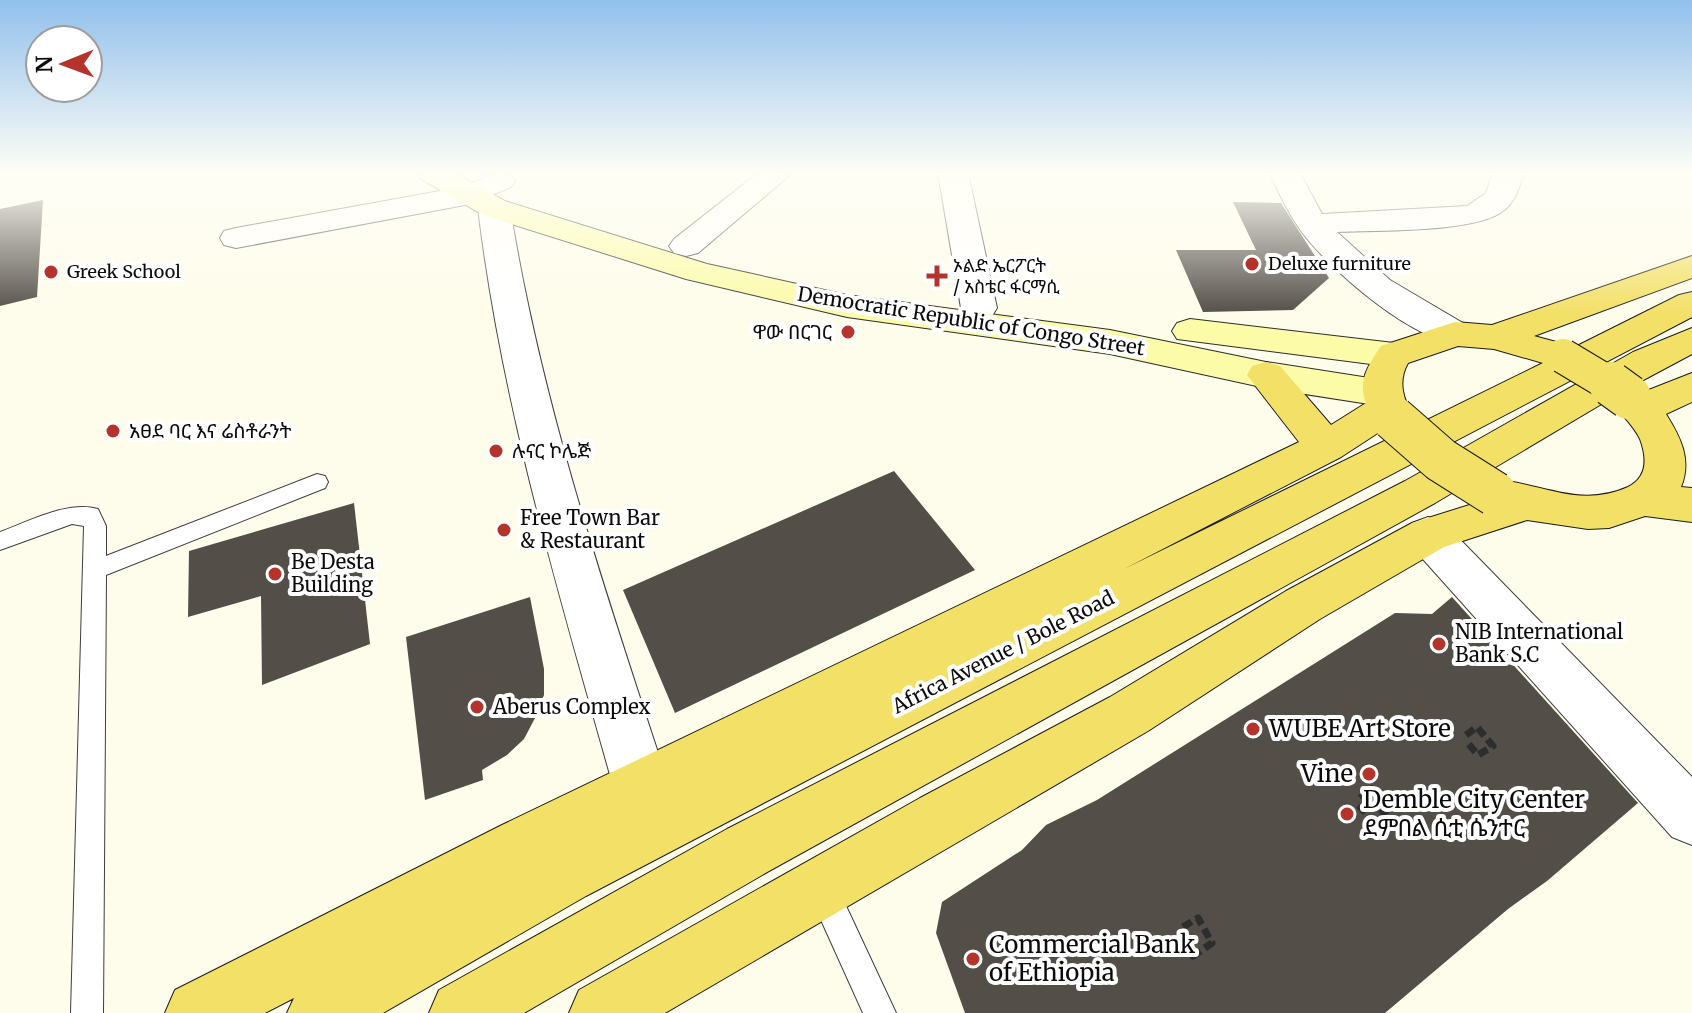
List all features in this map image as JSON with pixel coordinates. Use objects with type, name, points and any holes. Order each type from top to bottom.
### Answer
[{"type":"main road","name":"Democratic Republic of Congo Street","points":[[567,220],[698,272],[847,306],[1174,341],[1394,355]]},
{"type":"main road","name":"Democratic Republic of Congo Street","points":[[594,220],[800,278],[872,293],[1174,341],[1266,375],[1388,406]]},
{"type":"main road","points":[[1495,337],[1692,266]]},
{"type":"main road","name":"Africa Avenue / Bole Road","points":[[320,1013],[565,875],[1692,303]]},
{"type":"main road","points":[[1645,500],[1662,484],[1668,463],[1655,422],[1598,375],[1563,356],[1495,337],[1455,334],[1394,355],[1384,372],[1388,406],[1420,446],[1460,475],[1523,503],[1604,512],[1645,500],[1692,505]]},
{"type":"main road","points":[[462,1013],[748,850],[1420,492],[1646,361],[1692,340]]},
{"type":"main road","points":[[1266,375],[1326,447]]},
{"type":"main road","points":[[1655,422],[1692,386]]},
{"type":"main road","points":[[198,1013],[523,846],[1326,447],[1388,406]]},
{"type":"main road","points":[[602,1013],[822,889],[940,818],[1129,714],[1303,605],[1428,535],[1523,503]]},
{"type":"street","points":[[236,238],[327,220]]},
{"type":"street","points":[[492,220],[521,374],[642,789]]},
{"type":"street","points":[[686,246],[718,220]]},
{"type":"street","points":[[962,220],[979,308]]},
{"type":"street","points":[[1310,220],[1347,266],[1370,285],[1455,334]]},
{"type":"street","points":[[1312,224],[1379,220]]},
{"type":"street","points":[[1428,535],[1692,817]]},
{"type":"lane","points":[[94,570],[317,482]]},
{"type":"lane","points":[[0,541],[71,516],[90,515],[95,526],[87,1013]]},
{"type":"lane","points":[[822,889],[880,1013]]},
{"type":"path","points":[[1198,918],[1212,943],[1193,956],[1183,932],[1198,918]]},
{"type":"building","points":[[0,220],[42,220],[37,297],[0,306]]},
{"type":"building","name":"Deluxe furniture","points":[[1242,220],[1292,220],[1329,278],[1293,310],[1203,312],[1176,250],[1256,250]]},
{"type":"building","points":[[894,471],[975,570],[675,713],[623,590]]},
{"type":"building","name":"Be Desta Building","points":[[354,503],[370,644],[262,685],[261,596],[188,617],[189,551]]},
{"type":"building","name":"Aberus Complex","points":[[530,597],[544,669],[544,695],[535,718],[524,739],[507,755],[482,770],[483,780],[425,800],[406,637]]},
{"type":"building","name":"Demble City Center ደምበል ሲቲ ሴንተር","points":[[1452,597],[1638,803],[1547,881],[1508,909],[1385,1013],[965,1013],[936,933],[942,902],[1022,850],[1046,825],[1097,800],[1395,613],[1432,614]]},
{"type":"place","name":"Deluxe furniture","points":[[1252,264]]},
{"type":"place","name":"Greek School","points":[[51,272]]},
{"type":"place","name":"ኦልድ ኤርፖርት / አስቴር ፋርማሲ","points":[[937,276]]},
{"type":"place","name":"ዋው በርገር","points":[[848,332]]},
{"type":"place","name":"አፀደ ባር እና ሬስቶራንት","points":[[113,431]]},
{"type":"place","name":"ሉናር ኮሌጅ","points":[[496,451]]},
{"type":"place","name":"Free Town Bar & Restaurant","points":[[504,530]]},
{"type":"place","name":"Be Desta Building","points":[[275,574]]},
{"type":"place","name":"NIB International Bank S.C","points":[[1439,644]]},
{"type":"place","name":"Aberus Complex","points":[[477,707]]},
{"type":"place","name":"WUBE Art Store","points":[[1253,729]]},
{"type":"place","name":"Vine","points":[[1369,774]]},
{"type":"place","name":"Demble City Center ደምበል ሲቲ ሴንተር","points":[[1347,814]]},
{"type":"place","name":"Commercial Bank of Ethiopia","points":[[973,959]]}]
